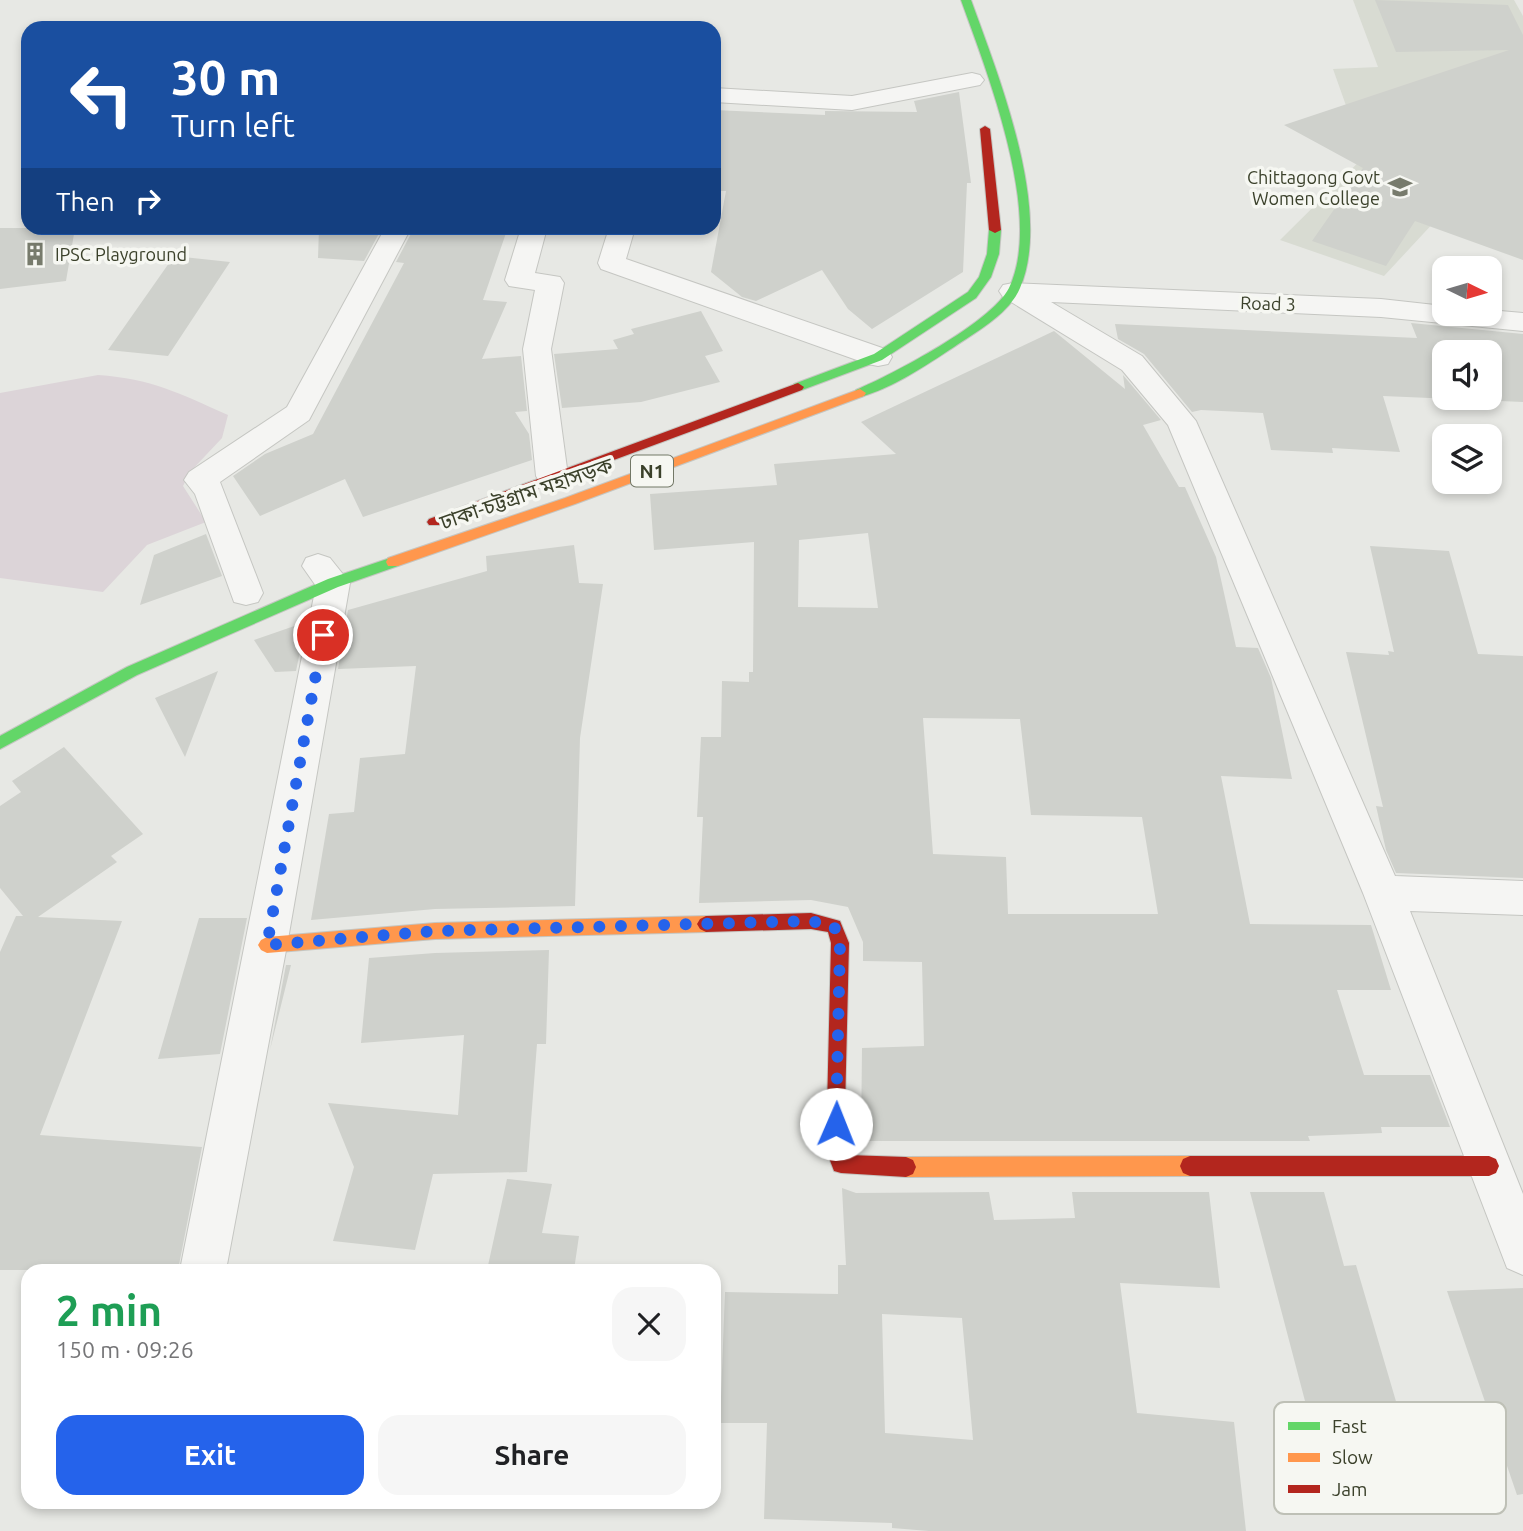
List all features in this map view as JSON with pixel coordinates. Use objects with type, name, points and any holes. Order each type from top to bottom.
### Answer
[{"type":"main road","name":"ঢাকা-চট্টগ্রাম মহাসড়ক","points":[[0,743],[322,570],[570,501],[866,391],[931,356],[987,316],[1013,291],[1024,256],[1020,179],[993,75],[966,0]]},
{"type":"main road","name":"ঢাকা-চট্টগ্রাম মহাসড়ক","points":[[422,526],[878,357],[972,295],[985,277],[993,254],[996,219],[975,90]]},
{"type":"main road","points":[[267,945],[435,931],[811,921],[834,926],[840,943],[835,1150],[841,1164],[856,1167],[1489,1166]]},
{"type":"street","points":[[721,94],[852,103],[975,90]]},
{"type":"street","points":[[246,593],[208,490],[200,480],[298,413],[394,235]]},
{"type":"street","points":[[532,235],[519,280],[550,283],[537,349],[552,476]]},
{"type":"street","points":[[620,235],[611,263],[878,357]]},
{"type":"street","name":"Road 3","points":[[1013,291],[1381,308],[1523,322]]},
{"type":"street","points":[[1013,291],[1132,363],[1181,421],[1383,893],[1523,1252]]},
{"type":"street","points":[[204,1264],[267,945],[322,570]]},
{"type":"street","points":[[1383,893],[1523,898]]},
{"type":"shaded area","name":"Chittagong Govt Women College","points":[[1353,0],[1514,0],[1523,16],[1523,135],[1515,135],[1384,276],[1280,240],[1391,130],[1354,128],[1333,69],[1378,67]]},
{"type":"shaded area","points":[[98,375],[150,384],[228,415],[222,438],[190,472],[183,486],[206,522],[147,545],[103,592],[0,578],[0,393]]},
{"type":"building","name":"Chittagong Govt Women College","points":[[1375,0],[1508,5],[1523,35],[1523,260],[1415,221],[1386,266],[1312,241],[1363,168],[1284,125],[1509,50],[1396,52]]},
{"type":"building","points":[[959,92],[971,183],[967,183],[963,272],[872,329],[848,309],[822,270],[756,301],[742,297],[711,272],[718,235],[721,235],[726,191],[721,191],[721,110],[825,115],[825,111],[917,112],[914,101]]},
{"type":"building","name":"IPSC Playground","points":[[0,228],[21,228],[21,235],[74,235],[66,281],[0,289]]},
{"type":"building","points":[[319,235],[378,235],[364,261],[318,258]]},
{"type":"building","points":[[410,235],[505,235],[483,300],[507,302],[482,359],[521,356],[527,411],[515,412],[529,434],[532,460],[363,517],[345,479],[260,516],[233,476],[265,454],[313,434],[404,263],[396,262]]},
{"type":"building","points":[[174,256],[230,262],[168,356],[108,350]]},
{"type":"building","points":[[701,311],[723,351],[705,356],[720,382],[641,402],[562,408],[554,354],[618,349],[613,340],[634,334],[631,329]]},
{"type":"building","points":[[1411,323],[1523,334],[1523,402],[1502,401],[1502,340],[1432,340],[1432,398],[1383,396],[1400,452],[1332,448],[1333,453],[1271,450],[1263,413],[1201,410],[1192,412],[1144,354],[1118,339],[1115,324],[1417,338]]},
{"type":"building","points":[[1054,331],[1125,389],[1123,375],[1161,420],[1143,425],[1179,487],[1185,487],[1216,557],[1236,647],[1258,648],[1271,678],[1292,779],[1221,776],[1250,924],[1371,925],[1391,990],[1337,990],[1364,1075],[1430,1075],[1450,1127],[1381,1127],[1382,1133],[1308,1136],[1310,1141],[861,1141],[862,1048],[924,1046],[922,962],[863,961],[863,942],[848,907],[811,900],[699,903],[703,817],[697,817],[701,737],[721,737],[722,681],[749,682],[749,672],[753,672],[754,542],[654,550],[650,494],[777,485],[774,464],[896,454],[861,422]],"holes":[[[868,533],[878,608],[798,607],[799,540]],[[923,718],[1020,719],[1031,815],[1142,817],[1158,914],[1008,914],[1006,857],[933,854]]]},
{"type":"building","points":[[206,534],[222,576],[140,605],[154,555]]},
{"type":"building","points":[[574,545],[579,583],[603,584],[580,738],[575,906],[435,909],[311,920],[329,814],[354,812],[360,758],[405,754],[416,666],[338,669],[348,610],[487,571],[486,556]]},
{"type":"building","points":[[1370,546],[1449,551],[1478,654],[1523,656],[1523,878],[1396,873],[1386,850],[1376,806],[1383,807],[1346,652],[1389,655],[1388,651],[1394,652]]},
{"type":"building","points":[[306,622],[296,671],[275,672],[254,640]]},
{"type":"building","points":[[218,671],[185,757],[155,698]]},
{"type":"building","points":[[64,747],[143,834],[111,856],[117,862],[38,917],[122,921],[40,1135],[202,1147],[179,1264],[21,1264],[21,1270],[0,1270],[0,952],[16,916],[23,916],[0,888],[0,806],[21,792],[12,781]]},
{"type":"building","points":[[199,918],[247,918],[220,1054],[158,1059]]},
{"type":"building","points":[[549,950],[546,1044],[537,1044],[527,1172],[433,1174],[415,1250],[333,1241],[354,1167],[328,1103],[458,1115],[464,1035],[361,1043],[369,958]]},
{"type":"building","points":[[286,965],[291,965],[270,1050]]},
{"type":"building","points":[[507,1179],[552,1184],[542,1233],[579,1236],[575,1264],[488,1264]]},
{"type":"building","points":[[842,1188],[856,1193],[989,1192],[994,1220],[1075,1218],[1072,1192],[1209,1192],[1220,1288],[1120,1283],[1137,1413],[1234,1422],[1246,1531],[929,1531],[892,1528],[892,1523],[764,1519],[767,1423],[721,1423],[725,1292],[838,1294],[838,1265],[846,1265]],"holes":[[[882,1314],[962,1318],[973,1440],[885,1433]]]},
{"type":"building","points":[[1250,1192],[1324,1192],[1344,1266],[1356,1265],[1396,1402],[1305,1402]]},
{"type":"building","points":[[1523,1288],[1523,1494],[1517,1495],[1506,1463],[1506,1402],[1485,1402],[1447,1291]]},
{"type":"traffic: fast","points":[[860,393],[919,363],[988,317],[1014,289],[1023,260],[1025,225],[1013,145],[966,0]]},
{"type":"traffic: fast","points":[[798,387],[878,357],[972,295],[985,277],[993,254],[995,230]]},
{"type":"traffic: fast","points":[[0,743],[132,671],[333,583],[393,562]]},
{"type":"traffic: slow","points":[[393,562],[570,501],[860,393]]},
{"type":"traffic: slow","points":[[267,945],[435,931],[706,924]]},
{"type":"traffic: slow","points":[[906,1167],[1190,1166]]},
{"type":"traffic: jam","points":[[985,129],[995,230]]},
{"type":"traffic: jam","points":[[434,522],[798,387]]},
{"type":"traffic: jam","points":[[706,924],[811,921],[834,926],[840,943],[835,1150],[841,1164],[906,1167]]},
{"type":"traffic: jam","points":[[1190,1166],[1489,1166]]},
{"type":"place","name":"Chittagong Govt Women College","points":[[1400,187]]},
{"type":"place","name":"IPSC Playground","points":[[35,254]]},
{"type":"route","points":[[323,635],[267,945],[435,931],[811,921],[834,926],[840,943],[836,1124]]}]
